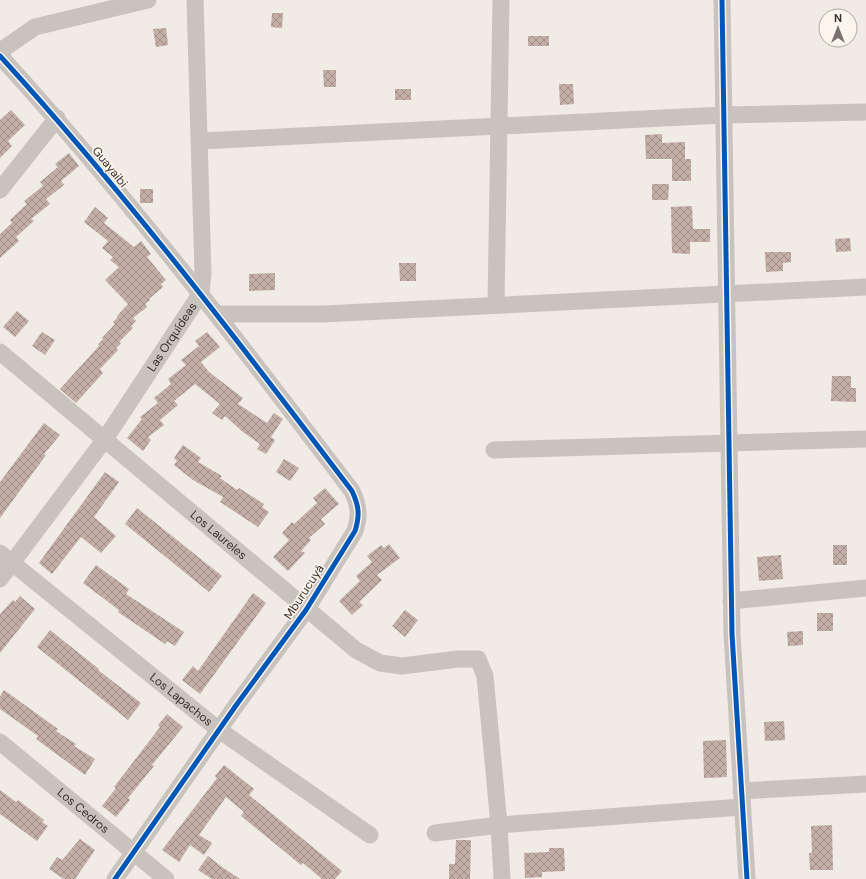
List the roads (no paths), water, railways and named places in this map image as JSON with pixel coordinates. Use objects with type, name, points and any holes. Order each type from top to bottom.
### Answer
[{"type":"street","points":[[0,55],[6,47],[35,28],[148,0]]},
{"type":"street","name":"Las Orquídeas","points":[[0,579],[6,558],[105,439],[201,293],[200,141],[194,0]]},
{"type":"street","points":[[496,304],[501,0]]},
{"type":"street","points":[[722,0],[731,601],[747,879]]},
{"type":"street","name":"Guayaibi","points":[[0,55],[57,118],[217,314]]},
{"type":"street","points":[[200,141],[723,115],[866,112]]},
{"type":"street","points":[[0,190],[57,118]]},
{"type":"street","points":[[217,314],[323,314],[496,304],[866,287]]},
{"type":"street","name":"Mburucuyá","points":[[114,879],[306,610],[355,531],[360,518],[358,503],[352,491],[217,314]]},
{"type":"street","name":"Los Laureles","points":[[0,352],[306,610],[356,650],[380,663],[402,666],[458,659],[478,660],[485,676],[499,824]]},
{"type":"street","points":[[494,450],[866,439]]},
{"type":"street","name":"Los Lapachos","points":[[6,558],[219,730],[370,835]]},
{"type":"street","points":[[731,601],[866,588]]},
{"type":"street","name":"Los Cedros","points":[[0,742],[166,879]]},
{"type":"street","points":[[435,833],[499,824],[742,799],[866,784]]},
{"type":"street","points":[[499,824],[502,879]]}]
